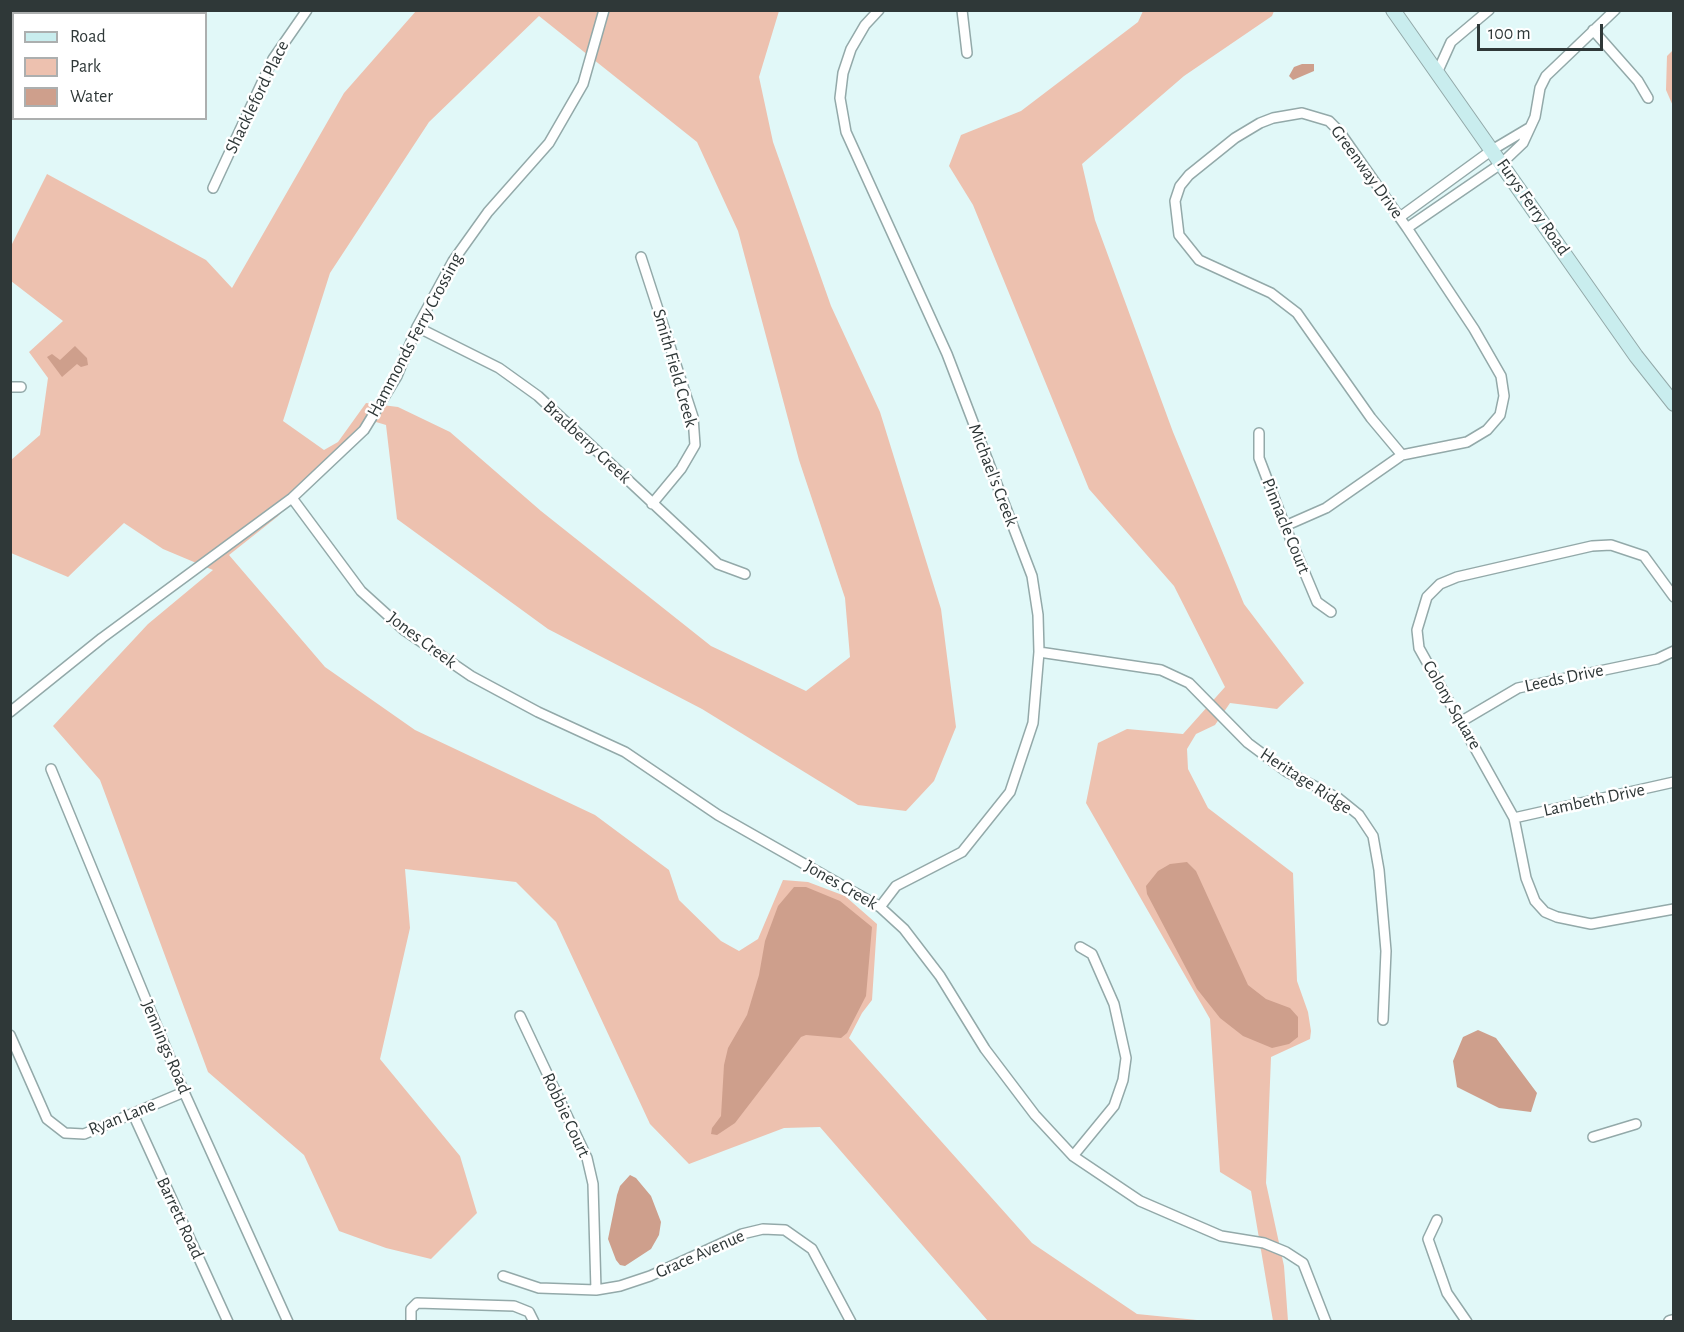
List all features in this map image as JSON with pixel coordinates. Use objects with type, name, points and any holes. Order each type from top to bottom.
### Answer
[{"type":"main road","name":"Furys Ferry Road","points":[[1393,10],[1636,356],[1674,404]]},
{"type":"street","name":"Shackleford Place","points":[[213,188],[273,59],[307,10]]},
{"type":"street","name":"Hammonds Ferry Crossing","points":[[12,708],[102,638],[292,498],[364,430],[397,376],[417,327],[453,261],[488,212],[549,143],[583,84],[604,10]]},
{"type":"street","name":"Michael's Creek","points":[[879,10],[865,25],[851,49],[843,73],[840,98],[846,132],[947,354],[1032,576],[1038,615],[1039,652],[1033,723],[1010,792],[962,852],[896,886],[880,907]]},
{"type":"street","points":[[962,10],[967,53]]},
{"type":"street","points":[[1437,73],[1451,42],[1489,10]]},
{"type":"street","points":[[1407,228],[1502,163],[1523,143],[1546,76],[1615,10]]},
{"type":"street","points":[[1593,30],[1638,81],[1648,98]]},
{"type":"street","name":"Greenway Drive","points":[[1285,526],[1326,508],[1402,455],[1467,442],[1487,430],[1500,415],[1504,396],[1501,376],[1496,366],[1400,217],[1339,131],[1329,121],[1302,113],[1273,118],[1235,138],[1189,175],[1180,186],[1175,201],[1179,235],[1199,260],[1271,293],[1297,314],[1371,418],[1402,455]]},
{"type":"street","points":[[1400,217],[1492,150],[1530,128]]},
{"type":"street","name":"Smith Field Creek","points":[[641,257],[693,417],[695,445],[681,469],[652,504]]},
{"type":"street","name":"Bradberry Creek","points":[[417,327],[499,368],[538,396],[718,564],[745,574]]},
{"type":"street","points":[[10,387],[21,387]]},
{"type":"street","name":"Pinnacle Court","points":[[1259,433],[1259,458],[1285,526],[1317,602],[1331,612]]},
{"type":"street","name":"Jones Creek","points":[[292,498],[361,591],[404,630],[471,676],[538,712],[625,752],[718,815],[880,907],[904,929],[940,976],[992,1058],[1035,1115],[1073,1156],[1140,1201],[1221,1236],[1264,1243],[1286,1252],[1303,1263],[1326,1322]]},
{"type":"street","name":"Colony Square","points":[[1674,597],[1644,556],[1611,545],[1592,546],[1457,577],[1440,584],[1427,597],[1417,630],[1419,648],[1462,721],[1514,818],[1526,878],[1535,901],[1545,912],[1557,917],[1591,924],[1674,909]]},
{"type":"street","name":"Leeds Drive","points":[[1462,721],[1518,688],[1657,659],[1674,651]]},
{"type":"street","name":"Heritage Ridge","points":[[1039,652],[1161,670],[1189,683],[1248,743],[1287,772],[1338,798],[1359,815],[1372,836],[1379,870],[1386,951],[1383,1020]]},
{"type":"street","name":"Jennings Road","points":[[51,769],[184,1092],[288,1322]]},
{"type":"street","name":"Lambeth Drive","points":[[1514,818],[1674,782]]},
{"type":"street","points":[[1073,1156],[1114,1106],[1123,1080],[1126,1058],[1114,1004],[1092,954],[1080,946]]},
{"type":"street","name":"Robbie Court","points":[[520,1016],[587,1158],[593,1184],[596,1290]]},
{"type":"street","name":"Ryan Lane","points":[[10,1035],[47,1119],[65,1133],[84,1134],[184,1092]]},
{"type":"street","name":"Barrett Road","points":[[133,1114],[228,1322]]},
{"type":"street","points":[[1593,1137],[1636,1124]]},
{"type":"street","points":[[1437,1220],[1428,1239],[1447,1293],[1467,1322]]},
{"type":"street","name":"Grace Avenue","points":[[503,1276],[539,1288],[596,1290],[620,1286],[650,1276],[742,1234],[763,1229],[785,1230],[812,1250],[851,1322]]},
{"type":"street","points":[[411,1322],[411,1309],[417,1303],[514,1306],[529,1312],[534,1322]]},
{"type":"green space","points":[[416,11],[779,11],[759,77],[773,142],[831,306],[880,412],[941,609],[956,727],[934,781],[906,811],[858,805],[702,709],[548,629],[397,519],[386,425],[376,422],[277,517],[229,555],[325,667],[415,730],[595,815],[669,870],[679,900],[721,941],[739,951],[758,939],[783,880],[808,882],[845,896],[877,924],[872,1000],[862,1013],[849,1038],[1032,1243],[1137,1314],[1207,1321],[988,1321],[820,1127],[784,1128],[689,1164],[650,1124],[556,922],[516,882],[405,869],[410,928],[380,1059],[460,1156],[477,1213],[431,1259],[386,1248],[339,1231],[304,1155],[208,1072],[100,780],[53,726],[148,624],[213,570],[163,549],[124,523],[68,577],[11,553],[11,460],[40,435],[48,378],[29,352],[63,321],[11,281],[10,248],[47,174],[206,260],[232,288],[344,93]],"holes":[[[539,16],[697,142],[738,231],[799,460],[845,598],[850,657],[806,691],[711,646],[541,511],[450,432],[398,407],[366,403],[338,442],[324,450],[283,421],[330,273],[429,122]]]},
{"type":"green space","points":[[1143,11],[1274,11],[1272,16],[1184,76],[1082,164],[1095,220],[1173,432],[1244,604],[1304,683],[1277,709],[1230,703],[1215,725],[1196,734],[1187,749],[1188,769],[1208,808],[1293,873],[1297,981],[1308,1012],[1311,1031],[1310,1039],[1271,1057],[1266,1183],[1284,1266],[1288,1321],[1273,1321],[1251,1191],[1220,1172],[1210,1019],[1086,803],[1098,743],[1127,729],[1183,734],[1225,687],[1174,586],[1089,489],[973,205],[949,166],[961,135],[1021,111],[1138,22]]},
{"type":"green space","points":[[1673,50],[1673,106],[1666,90],[1667,56]]},
{"type":"water","points":[[1314,64],[1314,71],[1293,80],[1289,76],[1294,67]]},
{"type":"water","points":[[75,346],[87,358],[88,365],[81,367],[77,364],[62,377],[47,357],[52,354],[60,360]]},
{"type":"water","points":[[1187,862],[1196,871],[1248,985],[1266,999],[1290,1008],[1298,1017],[1298,1037],[1289,1044],[1272,1048],[1243,1036],[1220,1018],[1197,989],[1147,894],[1146,886],[1158,871],[1170,864]]},
{"type":"water","points":[[794,887],[806,887],[840,901],[872,927],[866,996],[847,1033],[841,1038],[806,1035],[801,1037],[735,1123],[717,1135],[711,1134],[712,1128],[721,1116],[724,1065],[728,1048],[747,1015],[759,975],[765,941],[778,906]]},
{"type":"water","points":[[1478,1030],[1496,1038],[1537,1093],[1531,1112],[1499,1108],[1457,1087],[1453,1061],[1463,1037]]},
{"type":"water","points":[[630,1175],[636,1178],[651,1196],[661,1222],[659,1235],[651,1249],[625,1266],[620,1265],[616,1260],[608,1239],[620,1186]]}]
